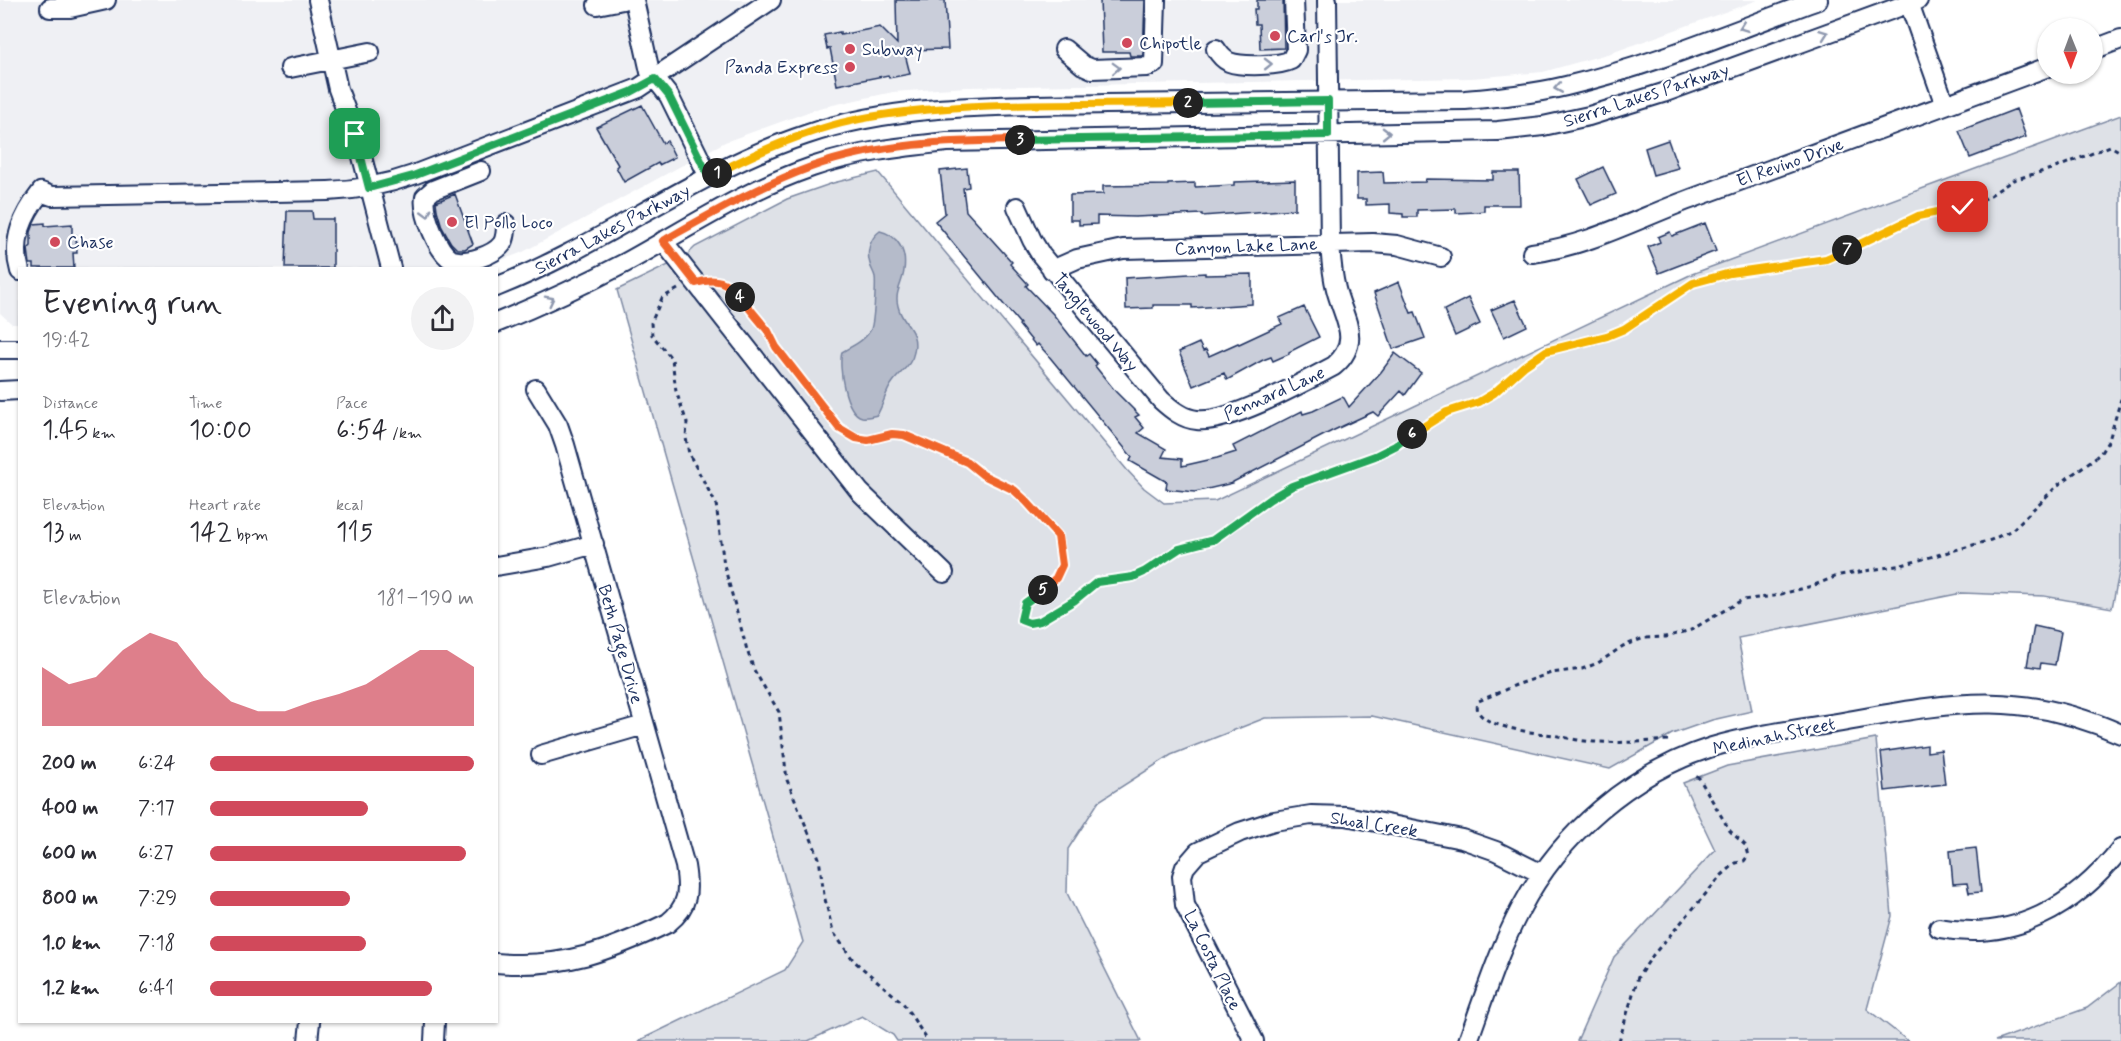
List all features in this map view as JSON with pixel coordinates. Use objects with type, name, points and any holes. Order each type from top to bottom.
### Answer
[{"type":"street","points":[[50,9],[70,8],[106,0]]},
{"type":"street","points":[[318,0],[338,89],[360,149],[391,267]]},
{"type":"street","points":[[597,5],[623,0]]},
{"type":"street","points":[[634,0],[648,64],[655,79],[669,96],[709,177]]},
{"type":"street","points":[[20,267],[17,245],[21,226],[26,212],[41,192],[52,196],[328,191],[369,188],[413,176],[631,92],[655,79],[771,0]]},
{"type":"street","points":[[1064,49],[1083,65],[1092,69],[1147,67],[1154,64],[1156,0]]},
{"type":"street","points":[[1216,49],[1225,60],[1239,64],[1280,63],[1291,60],[1296,50],[1294,0]]},
{"type":"street","points":[[1327,0],[1330,243]]},
{"type":"street","name":"Sierra Lakes Parkway","points":[[498,286],[566,255],[744,159],[790,140],[870,117],[969,107],[1465,100],[1497,97],[1564,87],[1629,68],[1818,0]]},
{"type":"street","points":[[1912,1],[1945,105]]},
{"type":"street","name":"Sierra Lakes Parkway","points":[[498,322],[538,306],[624,263],[745,194],[813,166],[880,149],[947,142],[1498,131],[1544,126],[1577,119],[1663,93],[1912,1]]},
{"type":"street","points":[[2103,46],[2121,39]]},
{"type":"street","points":[[290,68],[370,52]]},
{"type":"street","name":"El Revino Drive","points":[[1532,253],[1557,250],[1607,234],[1688,200],[2037,71]]},
{"type":"street","points":[[481,171],[433,190],[425,197],[424,208],[440,249],[452,260],[468,261],[498,248],[505,239],[506,224]]},
{"type":"street","name":"Tanglewood Way","points":[[1017,207],[1032,240],[1052,270],[1161,400],[1182,416],[1194,420]]},
{"type":"street","points":[[21,226],[27,240],[28,267]]},
{"type":"street","points":[[663,241],[860,492],[944,573]]},
{"type":"street","name":"Pennard Lane","points":[[1194,420],[1207,421],[1231,415],[1334,366],[1342,359],[1347,350],[1349,331],[1337,293],[1330,243]]},
{"type":"street","name":"Canyon Lake Lane","points":[[1052,270],[1084,257],[1123,249],[1373,243],[1397,245],[1442,257]]},
{"type":"street","points":[[0,349],[18,349]]},
{"type":"street","name":"Beth Page Drive","points":[[498,963],[537,965],[559,963],[597,953],[668,923],[685,905],[687,893],[685,866],[594,544],[558,425],[536,389]]},
{"type":"street","points":[[0,391],[18,390]]},
{"type":"street","points":[[498,566],[541,558],[594,544]]},
{"type":"street","name":"Medinah Street","points":[[1468,1041],[1504,943],[1542,874],[1586,823],[1623,792],[1666,766],[1728,742],[1932,706],[2004,703],[2055,711],[2081,718],[2121,734]]},
{"type":"street","points":[[541,755],[644,725]]},
{"type":"street","name":"Shoal Creek","points":[[1182,876],[1185,867],[1198,852],[1240,832],[1284,819],[1328,815],[1363,818],[1462,840],[1496,851],[1542,874]]},
{"type":"street","points":[[1939,928],[1990,931],[2008,928],[2042,915],[2058,907],[2090,882],[2121,848]]},
{"type":"street","name":"La Costa Place","points":[[1182,876],[1185,905],[1254,1041]]},
{"type":"street","points":[[309,1041],[310,1023]]},
{"type":"street","points":[[434,1041],[435,1023]]},
{"type":"path","points":[[928,1041],[903,1003],[854,961],[832,932],[819,858],[787,780],[779,712],[754,670],[747,650],[724,565],[716,504],[689,454],[686,438],[687,423],[676,391],[672,359],[652,335],[651,323],[662,298],[674,290],[709,279],[731,286],[768,331],[776,347],[839,428],[856,438],[868,440],[892,434],[904,435],[967,462],[983,475],[1014,490],[1058,536],[1062,565],[1056,578],[1025,603],[1021,620],[1029,623],[1040,621],[1075,600],[1097,582],[1133,577],[1179,549],[1213,540],[1292,486],[1375,456],[1395,446],[1447,412],[1479,402],[1494,393],[1524,366],[1546,351],[1607,336],[1624,329],[1693,283],[1730,273],[1826,259],[1918,216],[1963,207],[1986,198],[2013,180],[2058,167],[2110,146],[2121,152]]},
{"type":"path","points":[[1668,740],[1598,742],[1507,729],[1481,716],[1477,705],[1479,701],[1516,685],[1551,673],[1582,669],[1598,663],[1623,646],[1644,638],[1666,637],[1691,630],[1742,600],[1784,594],[1812,586],[1840,574],[1902,565],[1992,540],[2012,530],[2058,485],[2100,454],[2109,440],[2121,399]]},
{"type":"path","points":[[1619,1041],[1638,977],[1653,955],[1722,875],[1748,856],[1745,845],[1730,831],[1699,778],[1695,776]]},
{"type":"shaded area","points":[[0,0],[1758,0],[1614,52],[1543,72],[1472,78],[967,87],[893,92],[819,108],[725,142],[523,252],[484,267],[18,267],[18,324],[12,324],[0,313]]},
{"type":"shaded area","points":[[2121,115],[2121,563],[2112,608],[2044,596],[1962,593],[1738,638],[1752,711],[1712,720],[1672,734],[1610,769],[1372,716],[1265,718],[1171,755],[1099,801],[1068,849],[1067,893],[1141,1041],[897,1041],[893,1035],[862,1016],[808,1041],[638,1041],[785,970],[803,942],[617,290],[685,257],[695,247],[787,199],[833,183],[878,172],[1144,488],[1164,503],[1215,501],[1692,274]]},
{"type":"shaded area","points":[[1876,739],[1892,916],[1867,1009],[1908,1041],[1577,1041],[1614,957],[1715,850],[1683,783],[1727,766]]},
{"type":"shaded area","points":[[2121,982],[2121,1041],[1995,1041],[2087,1008]]},
{"type":"water","points":[[880,231],[896,240],[904,257],[904,270],[897,301],[900,312],[912,332],[915,344],[911,361],[890,386],[877,415],[862,417],[856,414],[847,398],[842,378],[841,359],[842,352],[862,340],[871,329],[875,275],[870,266],[869,250],[871,241]]},
{"type":"building","points":[[896,0],[945,0],[948,49],[904,50],[910,74],[889,78],[888,75],[837,85],[830,48],[827,49],[824,35],[840,32],[840,35],[880,27],[897,44]]},
{"type":"building","points":[[1100,0],[1145,0],[1143,56],[1130,56],[1129,52],[1102,52]]},
{"type":"building","name":"Carl's Jr.","points":[[1257,0],[1283,0],[1284,48],[1260,49],[1259,24],[1255,24],[1254,9],[1257,9]]},
{"type":"building","points":[[642,105],[663,143],[667,141],[675,157],[659,165],[658,163],[624,182],[616,167],[618,165],[596,127]]},
{"type":"building","points":[[2016,109],[2026,137],[1970,158],[1959,131]]},
{"type":"building","points":[[1668,140],[1678,168],[1653,175],[1645,148]]},
{"type":"building","points":[[1603,167],[1616,194],[1591,205],[1578,179]]},
{"type":"building","points":[[967,168],[969,187],[963,188],[966,211],[1012,262],[1010,264],[1028,284],[1026,286],[1053,314],[1086,356],[1089,354],[1097,364],[1095,366],[1116,392],[1139,415],[1135,417],[1144,428],[1138,433],[1166,449],[1162,457],[1182,459],[1182,466],[1217,458],[1236,452],[1233,446],[1302,411],[1303,414],[1313,411],[1342,397],[1349,407],[1395,353],[1421,373],[1405,395],[1401,391],[1378,416],[1373,412],[1233,483],[1195,492],[1166,489],[1167,482],[1130,461],[1132,457],[1048,355],[1038,344],[1036,346],[935,221],[945,213],[940,171]]},
{"type":"building","points":[[1383,172],[1384,183],[1425,182],[1426,179],[1493,180],[1493,172],[1519,172],[1520,205],[1484,205],[1484,211],[1456,213],[1456,209],[1417,210],[1417,217],[1403,217],[1403,214],[1390,213],[1390,204],[1366,205],[1366,199],[1357,199],[1357,173]]},
{"type":"building","points":[[1295,180],[1295,209],[1202,216],[1202,214],[1097,216],[1097,224],[1079,225],[1079,220],[1070,220],[1070,195],[1103,194],[1103,186],[1195,183],[1195,187],[1234,185],[1234,182]]},
{"type":"building","name":"El Pollo Loco","points":[[455,194],[473,244],[465,249],[457,249],[451,243],[442,227],[437,210],[436,202]]},
{"type":"building","points":[[287,211],[312,211],[313,219],[333,219],[333,267],[285,267]]},
{"type":"building","name":"Chase","points":[[45,223],[45,226],[72,224],[72,236],[76,235],[77,253],[73,253],[74,267],[34,267],[34,264],[30,264],[28,249],[31,246],[31,232],[34,224]]},
{"type":"building","points":[[1705,223],[1716,251],[1659,273],[1648,247],[1660,242],[1658,237],[1670,232],[1672,236]]},
{"type":"building","points":[[1205,273],[1205,275],[1252,274],[1252,304],[1192,308],[1192,305],[1153,305],[1153,308],[1126,309],[1125,278]]},
{"type":"building","points":[[1399,282],[1411,313],[1415,312],[1425,338],[1393,349],[1374,293]]},
{"type":"building","points":[[1468,298],[1480,324],[1455,336],[1444,310]]},
{"type":"building","points":[[1515,300],[1527,326],[1504,337],[1491,310]]},
{"type":"building","points":[[1304,307],[1319,337],[1273,361],[1271,357],[1263,360],[1227,380],[1224,373],[1193,386],[1179,352],[1199,343],[1209,356],[1282,324],[1279,318]]},
{"type":"building","points":[[2034,626],[2061,632],[2055,665],[2041,663],[2040,668],[2027,666]]},
{"type":"building","points":[[1927,745],[1927,752],[1941,750],[1945,784],[1885,791],[1881,752]]},
{"type":"building","points":[[1976,848],[1981,892],[1969,893],[1967,883],[1953,884],[1950,851]]},
{"type":"place","name":"Carl's Jr.","points":[[1275,36]]},
{"type":"place","name":"Chipotle","points":[[1127,43]]},
{"type":"place","name":"Subway","points":[[850,49]]},
{"type":"place","name":"Panda Express","points":[[850,67]]},
{"type":"place","name":"El Pollo Loco","points":[[452,222]]},
{"type":"place","name":"Chase","points":[[55,242]]},
{"type":"route","points":[[355,134],[369,188],[413,176],[631,92],[655,79],[669,96],[709,177],[759,152],[805,134],[870,117],[969,107],[1328,101],[1328,135],[947,142],[880,149],[813,166],[745,194],[663,241],[696,283],[709,279],[731,286],[768,331],[776,347],[839,428],[856,438],[868,440],[892,434],[904,435],[967,462],[983,475],[1014,490],[1026,501],[1058,536],[1062,565],[1056,578],[1025,603],[1021,620],[1029,623],[1040,621],[1075,600],[1097,582],[1133,577],[1179,549],[1213,540],[1292,486],[1375,456],[1395,446],[1447,412],[1479,402],[1494,393],[1524,366],[1546,351],[1607,336],[1624,329],[1693,283],[1778,264],[1826,259],[1841,254],[1918,216],[1963,207]]}]
